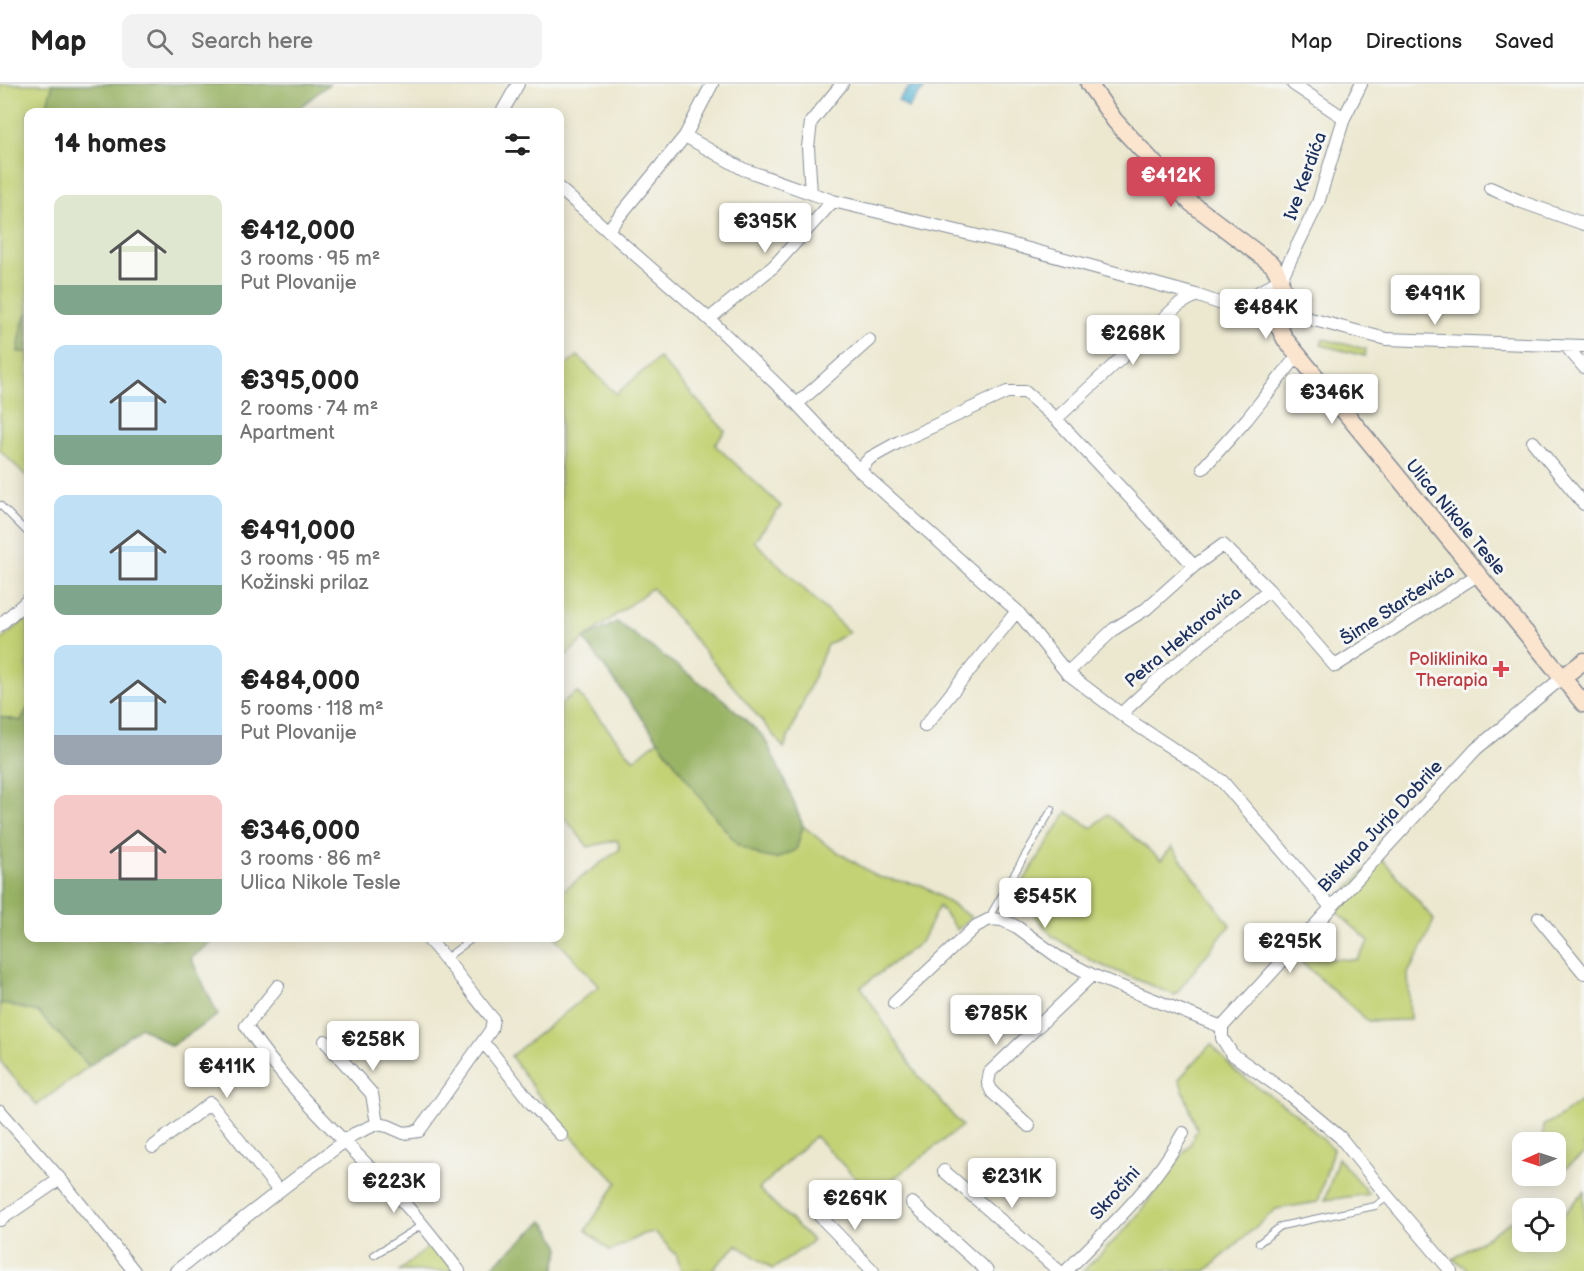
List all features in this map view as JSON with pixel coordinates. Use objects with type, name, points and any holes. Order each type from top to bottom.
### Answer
[{"type":"street","points":[[504,108],[517,84]]},
{"type":"street","points":[[608,230],[685,136],[712,84]]},
{"type":"street","points":[[812,193],[808,147],[811,122],[842,84]]},
{"type":"street","points":[[685,136],[743,169],[833,201],[1003,242],[1196,295],[1250,314],[1280,329],[1284,312],[1281,279],[1273,264],[1191,203],[1115,121],[1089,84]]},
{"type":"street","points":[[1293,84],[1344,118]]},
{"type":"street","name":"Ive Kerdića","points":[[1281,279],[1318,203],[1344,118],[1361,84]]},
{"type":"street","points":[[1490,188],[1584,224]]},
{"type":"street","points":[[564,192],[709,319],[797,404],[859,470],[1017,611],[1067,673],[1121,714],[1222,781],[1331,907]]},
{"type":"street","points":[[709,319],[774,266],[833,201]]},
{"type":"street","points":[[1250,314],[1259,292],[1281,279]]},
{"type":"street","points":[[1056,419],[1177,306],[1196,295]]},
{"type":"street","points":[[1284,312],[1386,339],[1584,346]]},
{"type":"street","name":"Ulica Nikole Tesle","points":[[1280,329],[1285,339],[1393,473],[1479,574],[1584,704]]},
{"type":"street","points":[[797,404],[869,340]]},
{"type":"street","points":[[1566,346],[1584,367]]},
{"type":"street","points":[[1203,468],[1247,419],[1298,355]]},
{"type":"street","points":[[859,470],[870,458],[899,441],[1008,392],[1025,392],[1056,419],[1194,566]]},
{"type":"street","points":[[1533,441],[1584,504]]},
{"type":"street","points":[[1067,673],[1114,629],[1146,609],[1194,566],[1223,545],[1269,590]]},
{"type":"street","name":"Šime Starčevića","points":[[1269,590],[1335,666],[1479,574]]},
{"type":"street","name":"Petra Hektorovića","points":[[1121,714],[1181,660],[1269,590]]},
{"type":"street","points":[[2,618],[24,603]]},
{"type":"street","points":[[925,726],[1017,611]]},
{"type":"street","points":[[1563,677],[1584,661]]},
{"type":"street","name":"Biskupa Jurja Dobrile","points":[[1222,1027],[1476,749],[1563,677]]},
{"type":"street","points":[[1539,918],[1584,973]]},
{"type":"street","points":[[894,1003],[976,926],[990,919],[1002,920],[1017,927],[1058,957],[1092,975],[1222,1027],[1222,1038],[1232,1054],[1286,1092],[1340,1137],[1451,1271]]},
{"type":"street","points":[[176,1271],[354,1134],[377,1124],[404,1133],[419,1131],[491,1030],[493,1019],[431,942]]},
{"type":"street","points":[[1029,1126],[992,1092],[988,1083],[990,1072],[1092,975]]},
{"type":"street","points":[[278,986],[246,1026],[274,1066],[402,1201],[459,1271]]},
{"type":"street","points":[[325,1041],[372,1094],[377,1124]]},
{"type":"street","points":[[482,1043],[532,1104],[561,1134]]},
{"type":"street","points":[[153,1147],[210,1103],[279,1191]]},
{"type":"street","points":[[0,1111],[60,1179],[134,1271]]},
{"type":"street","name":"Skročini","points":[[1066,1271],[1126,1211],[1168,1160],[1183,1133]]},
{"type":"street","points":[[944,1171],[1059,1271]]},
{"type":"street","points":[[0,1220],[60,1179]]},
{"type":"street","points":[[912,1203],[987,1271]]},
{"type":"street","points":[[815,1211],[873,1271]]},
{"type":"lane","points":[[0,505],[24,529]]},
{"type":"lane","points":[[990,919],[1052,809]]},
{"type":"lane","points":[[446,958],[468,942]]},
{"type":"lane","points":[[1258,1243],[1281,1226],[1375,1206],[1388,1197]]},
{"type":"lane","points":[[374,1255],[422,1225]]},
{"type":"green space","points":[[0,84],[53,84],[46,108],[24,108],[24,320],[18,351],[24,352],[24,474],[0,450]]},
{"type":"green space","points":[[53,84],[329,84],[299,108],[46,108]]},
{"type":"green space","points":[[24,320],[24,352],[18,352]]},
{"type":"green space","points":[[1323,339],[1366,349],[1365,356],[1321,345]]},
{"type":"green space","points":[[578,356],[616,394],[659,358],[725,431],[715,445],[781,506],[754,541],[849,632],[827,645],[784,748],[652,588],[584,639],[564,657],[564,366]]},
{"type":"green space","points":[[24,620],[24,715],[21,721],[0,717],[0,641]]},
{"type":"green space","points":[[617,622],[724,700],[764,737],[803,826],[796,850],[776,859],[761,856],[738,845],[710,811],[584,639]]},
{"type":"green space","points":[[577,692],[634,760],[658,740],[738,845],[761,856],[796,850],[803,826],[828,846],[878,877],[922,885],[971,917],[957,930],[939,906],[921,942],[861,987],[916,1073],[962,1126],[872,1195],[815,1136],[759,1189],[813,1241],[773,1269],[737,1245],[711,1271],[681,1271],[677,1256],[655,1232],[643,1234],[610,1251],[586,1230],[617,1182],[575,1140],[536,1092],[511,1056],[599,986],[559,942],[564,942],[564,890],[620,849],[617,840],[588,847],[564,817],[564,701]]},
{"type":"green space","points":[[24,715],[24,942],[212,942],[191,958],[218,1015],[171,1046],[141,1027],[89,1066],[38,1012],[0,1003],[0,717],[21,721]]},
{"type":"green space","points":[[1067,812],[1092,828],[1107,814],[1161,860],[1172,847],[1230,925],[1175,995],[1094,962],[1052,936],[1016,893]]},
{"type":"green space","points":[[1379,855],[1434,920],[1408,973],[1410,1020],[1368,1021],[1296,957],[1357,960],[1369,941],[1331,907]]},
{"type":"green space","points":[[0,1003],[38,1012],[89,1066],[37,1105],[0,1061]]},
{"type":"green space","points":[[1211,1044],[1236,1072],[1294,1112],[1333,1149],[1318,1202],[1276,1209],[1206,1271],[1083,1271],[1131,1224],[1191,1143],[1197,1129],[1179,1079]]},
{"type":"green space","points":[[1584,1099],[1584,1154],[1566,1168],[1566,1132],[1543,1132],[1544,1125]]},
{"type":"green space","points":[[1338,1158],[1369,1194],[1325,1200]]},
{"type":"green space","points":[[1584,1191],[1584,1271],[1470,1271],[1453,1259],[1512,1221],[1512,1252],[1566,1252],[1566,1212]]},
{"type":"green space","points":[[543,1221],[560,1248],[554,1271],[487,1271]]},
{"type":"green space","points":[[436,1241],[455,1271],[399,1271]]},
{"type":"water","points":[[912,84],[926,86],[908,108],[898,100]]},
{"type":"place","name":"Poliklinika Therapia","points":[[1501,669]]}]
